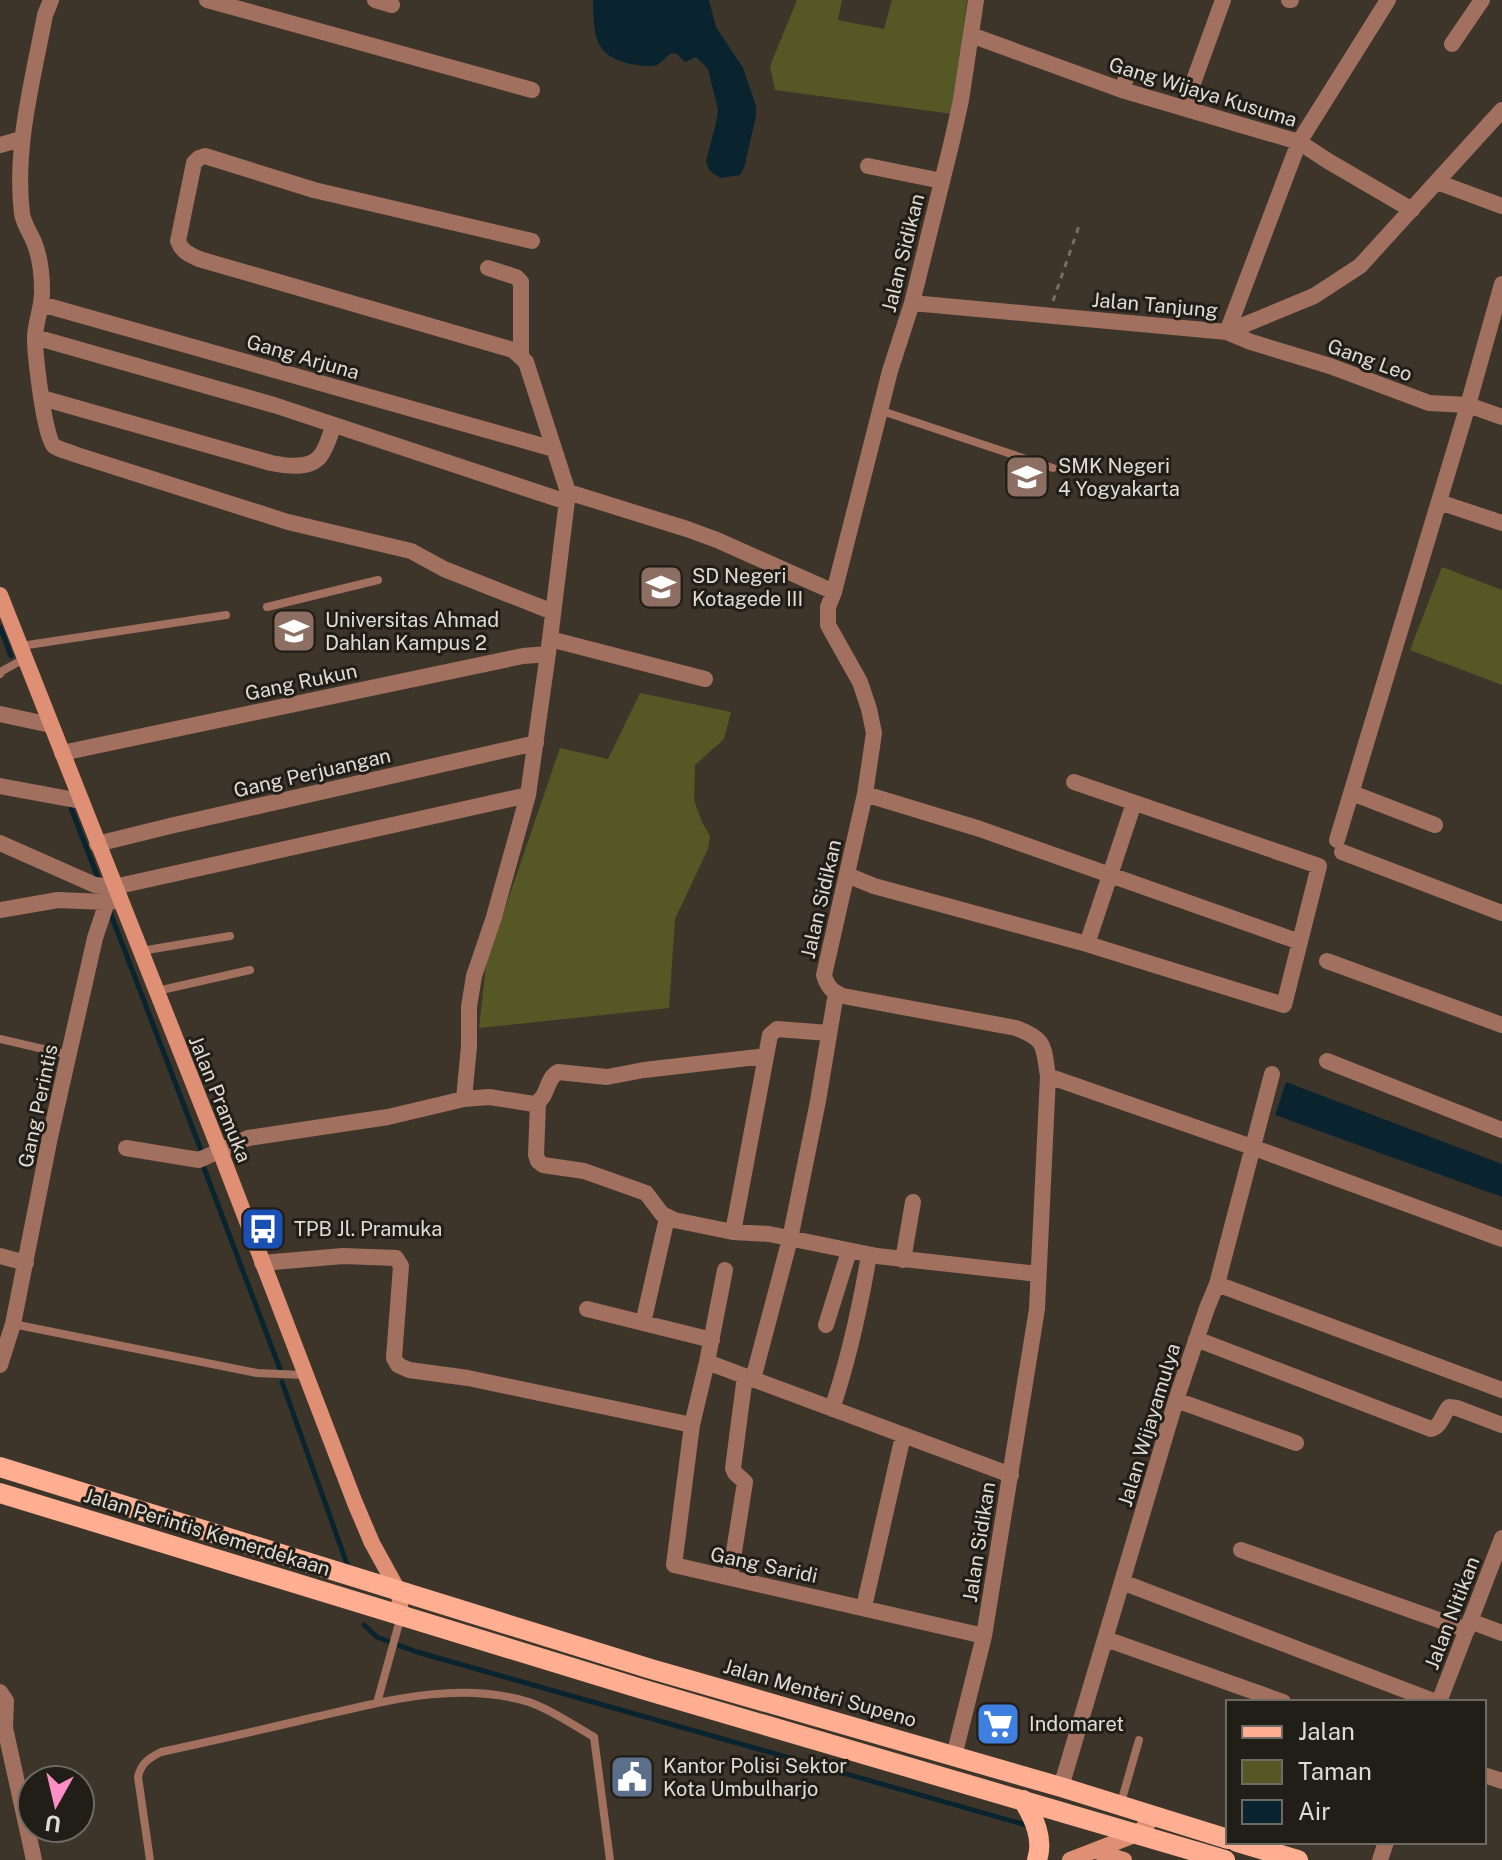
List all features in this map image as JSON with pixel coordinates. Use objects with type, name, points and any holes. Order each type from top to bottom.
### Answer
[{"type":"main road","name":"Jalan Pramuka","points":[[0,595],[97,844],[107,895],[140,951],[360,1515],[399,1592],[398,1626]]},
{"type":"main road","name":"Jalan Perintis Kemerdekaan","points":[[0,1467],[399,1592]]},
{"type":"main road","name":"Jalan Perintis Kemerdekaan","points":[[0,1493],[398,1626]]},
{"type":"main road","name":"Jalan Menteri Supeno","points":[[399,1592],[1226,1838]]},
{"type":"main road","points":[[398,1626],[645,1690],[1137,1834],[1183,1854],[1212,1858],[1206,1833]]},
{"type":"main road","points":[[645,1690],[651,1669]]},
{"type":"main road","points":[[1023,1800],[1035,1820],[1039,1843],[1037,1860]]},
{"type":"main road","points":[[1070,1860],[1137,1834],[1154,1817]]},
{"type":"main road","points":[[1183,1854],[1184,1826]]},
{"type":"main road","points":[[1244,1844],[1298,1860]]},
{"type":"main road","points":[[1096,1851],[1124,1860]]},
{"type":"street","points":[[51,0],[45,15],[21,139],[23,218],[35,245],[42,275],[35,337],[49,437],[56,447],[288,522],[411,551],[444,569],[553,612]]},
{"type":"street","points":[[207,0],[532,90]]},
{"type":"street","points":[[375,0],[392,5]]},
{"type":"street","name":"Jalan Sidikan","points":[[954,1756],[984,1636],[1037,1309],[1048,1076],[1043,1045],[1031,1033],[861,1000],[836,993],[828,985],[824,975],[865,794],[874,733],[860,682],[828,625],[828,607],[879,410],[912,303],[942,181],[961,100],[976,0]]},
{"type":"street","points":[[1184,108],[1223,0]]},
{"type":"street","points":[[1227,332],[1299,142],[1388,0]]},
{"type":"street","points":[[1452,44],[1482,0]]},
{"type":"street","name":"Gang Wijaya Kusuma","points":[[971,35],[1122,90],[1299,142],[1412,210]]},
{"type":"street","points":[[1122,90],[1128,72]]},
{"type":"street","name":"Jalan Tanjung","points":[[912,303],[1227,332],[1314,296],[1360,266],[1502,110]]},
{"type":"street","points":[[0,145],[21,139]]},
{"type":"street","points":[[464,1099],[469,1007],[474,976],[528,795],[568,497],[540,398],[526,362],[513,350],[199,259],[180,248],[178,241],[194,163],[205,156],[314,190],[532,241]]},
{"type":"street","points":[[868,166],[942,181]]},
{"type":"street","points":[[1437,182],[1502,206]]},
{"type":"street","points":[[488,268],[509,273],[521,282],[521,356]]},
{"type":"street","points":[[1502,284],[1498,309],[1352,793],[1339,846],[1502,913]]},
{"type":"street","name":"Gang Arjuna","points":[[41,304],[554,449]]},
{"type":"street","name":"Gang Leo","points":[[1227,332],[1429,403],[1468,405],[1502,417]]},
{"type":"street","points":[[35,337],[274,405],[568,497],[687,529],[834,592]]},
{"type":"street","points":[[42,398],[289,466],[310,463],[321,455],[334,425]]},
{"type":"street","points":[[1439,502],[1502,523]]},
{"type":"street","points":[[549,646],[705,679]]},
{"type":"street","name":"Gang Rukun","points":[[62,753],[523,656],[549,646]]},
{"type":"street","points":[[0,714],[51,725]]},
{"type":"street","name":"Gang Perjuangan","points":[[97,844],[536,743]]},
{"type":"street","points":[[847,875],[874,886],[1087,944],[1284,1005],[1319,866],[1074,782]]},
{"type":"street","points":[[0,786],[81,801]]},
{"type":"street","points":[[1352,793],[1435,825]]},
{"type":"street","points":[[865,794],[980,829],[1300,942]]},
{"type":"street","points":[[0,910],[107,895],[528,795]]},
{"type":"street","points":[[1087,944],[1134,803]]},
{"type":"street","points":[[0,843],[107,895]]},
{"type":"street","name":"Gang Perintis","points":[[0,1365],[13,1324],[50,1137],[107,895]]},
{"type":"street","points":[[1327,961],[1502,1025]]},
{"type":"street","points":[[730,1577],[745,1482],[733,1468],[749,1378],[790,1239],[836,993]]},
{"type":"street","points":[[733,1232],[770,1035],[777,1029],[829,1033]]},
{"type":"street","points":[[126,1148],[199,1160],[248,1138],[388,1117],[464,1099],[489,1097],[538,1103],[552,1076],[558,1072],[607,1077],[766,1056]]},
{"type":"street","points":[[1327,1061],[1502,1130]]},
{"type":"street","name":"Jalan Wijayamulya","points":[[1061,1787],[1176,1400],[1217,1284],[1272,1074]]},
{"type":"street","points":[[1048,1076],[1502,1239]]},
{"type":"street","points":[[538,1103],[538,1161],[547,1166],[584,1171],[646,1193],[667,1218],[733,1232],[769,1234],[869,1255],[1038,1274]]},
{"type":"street","points":[[903,1260],[913,1202]]},
{"type":"street","points":[[643,1323],[667,1218]]},
{"type":"street","points":[[826,1325],[849,1251]]},
{"type":"street","points":[[832,1409],[860,1310],[869,1255]]},
{"type":"street","points":[[0,1256],[26,1263]]},
{"type":"street","points":[[262,1263],[343,1256],[396,1258],[401,1263],[395,1332],[395,1362],[398,1365],[409,1370],[468,1378],[692,1425],[725,1270]]},
{"type":"street","points":[[1217,1284],[1502,1390]]},
{"type":"street","points":[[587,1309],[712,1340]]},
{"type":"street","points":[[1196,1339],[1431,1429],[1439,1425],[1449,1407],[1502,1425]]},
{"type":"street","points":[[707,1362],[1011,1475]]},
{"type":"street","points":[[1176,1400],[1296,1443]]},
{"type":"street","name":"Gang Saridi","points":[[692,1425],[674,1565],[984,1636]]},
{"type":"street","points":[[864,1607],[903,1436]]},
{"type":"street","name":"Jalan Nitikan","points":[[1439,1700],[1502,1538]]},
{"type":"street","points":[[1241,1550],[1502,1633]]},
{"type":"street","points":[[1122,1582],[1433,1700]]},
{"type":"street","points":[[1106,1639],[1277,1700]]},
{"type":"street","points":[[0,1692],[6,1701],[2,1730],[34,1860]]},
{"type":"lane","points":[[879,410],[1053,468]]},
{"type":"lane","points":[[267,607],[378,580]]},
{"type":"lane","points":[[0,674],[23,652],[226,615]]},
{"type":"lane","points":[[140,951],[230,936]]},
{"type":"lane","points":[[155,991],[250,970]]},
{"type":"lane","points":[[0,1039],[70,1055]]},
{"type":"lane","points":[[13,1324],[257,1373],[304,1375]]},
{"type":"lane","points":[[377,1703],[398,1626]]},
{"type":"lane","points":[[150,1860],[138,1777],[140,1768],[148,1759],[161,1752],[377,1703],[441,1693],[498,1696],[528,1702],[594,1737],[610,1860]]},
{"type":"lane","points":[[1119,1806],[1139,1740]]},
{"type":"path","points":[[1048,316],[1079,226]]},
{"type":"green space","points":[[797,0],[842,0],[838,20],[884,29],[892,0],[967,0],[953,114],[775,90],[770,66]]},
{"type":"green space","points":[[1442,567],[1502,590],[1502,685],[1410,650]]},
{"type":"green space","points":[[640,693],[731,712],[724,739],[695,765],[694,800],[710,836],[708,849],[675,919],[669,1008],[479,1028],[486,964],[560,748],[608,759]]},
{"type":"water","points":[[593,0],[709,0],[716,27],[743,68],[756,106],[740,175],[721,178],[711,172],[706,161],[718,110],[708,69],[696,57],[685,62],[672,53],[659,64],[651,66],[631,64],[609,55],[595,33]]},
{"type":"water","points":[[1286,1082],[1502,1164],[1502,1197],[1275,1115]]},
{"type":"waterway","points":[[0,627],[11,656]]},
{"type":"waterway","points":[[71,808],[100,883]]},
{"type":"waterway","points":[[110,912],[201,1150]]},
{"type":"waterway","points":[[204,1168],[280,1369]]},
{"type":"waterway","points":[[282,1382],[347,1564]]},
{"type":"waterway","points":[[364,1625],[377,1637],[417,1652],[1026,1825]]},
{"type":"place","name":"SMK Negeri 4 Yogyakarta","points":[[1027,477]]},
{"type":"place","name":"SD Negeri Kotagede III","points":[[661,587]]},
{"type":"place","name":"Universitas Ahmad Dahlan Kampus 2","points":[[294,631]]},
{"type":"place","name":"TPB Jl. Pramuka","points":[[263,1229]]},
{"type":"place","name":"Indomaret","points":[[998,1724]]},
{"type":"place","name":"Kantor Polisi Sektor Kota Umbulharjo","points":[[632,1777]]}]
